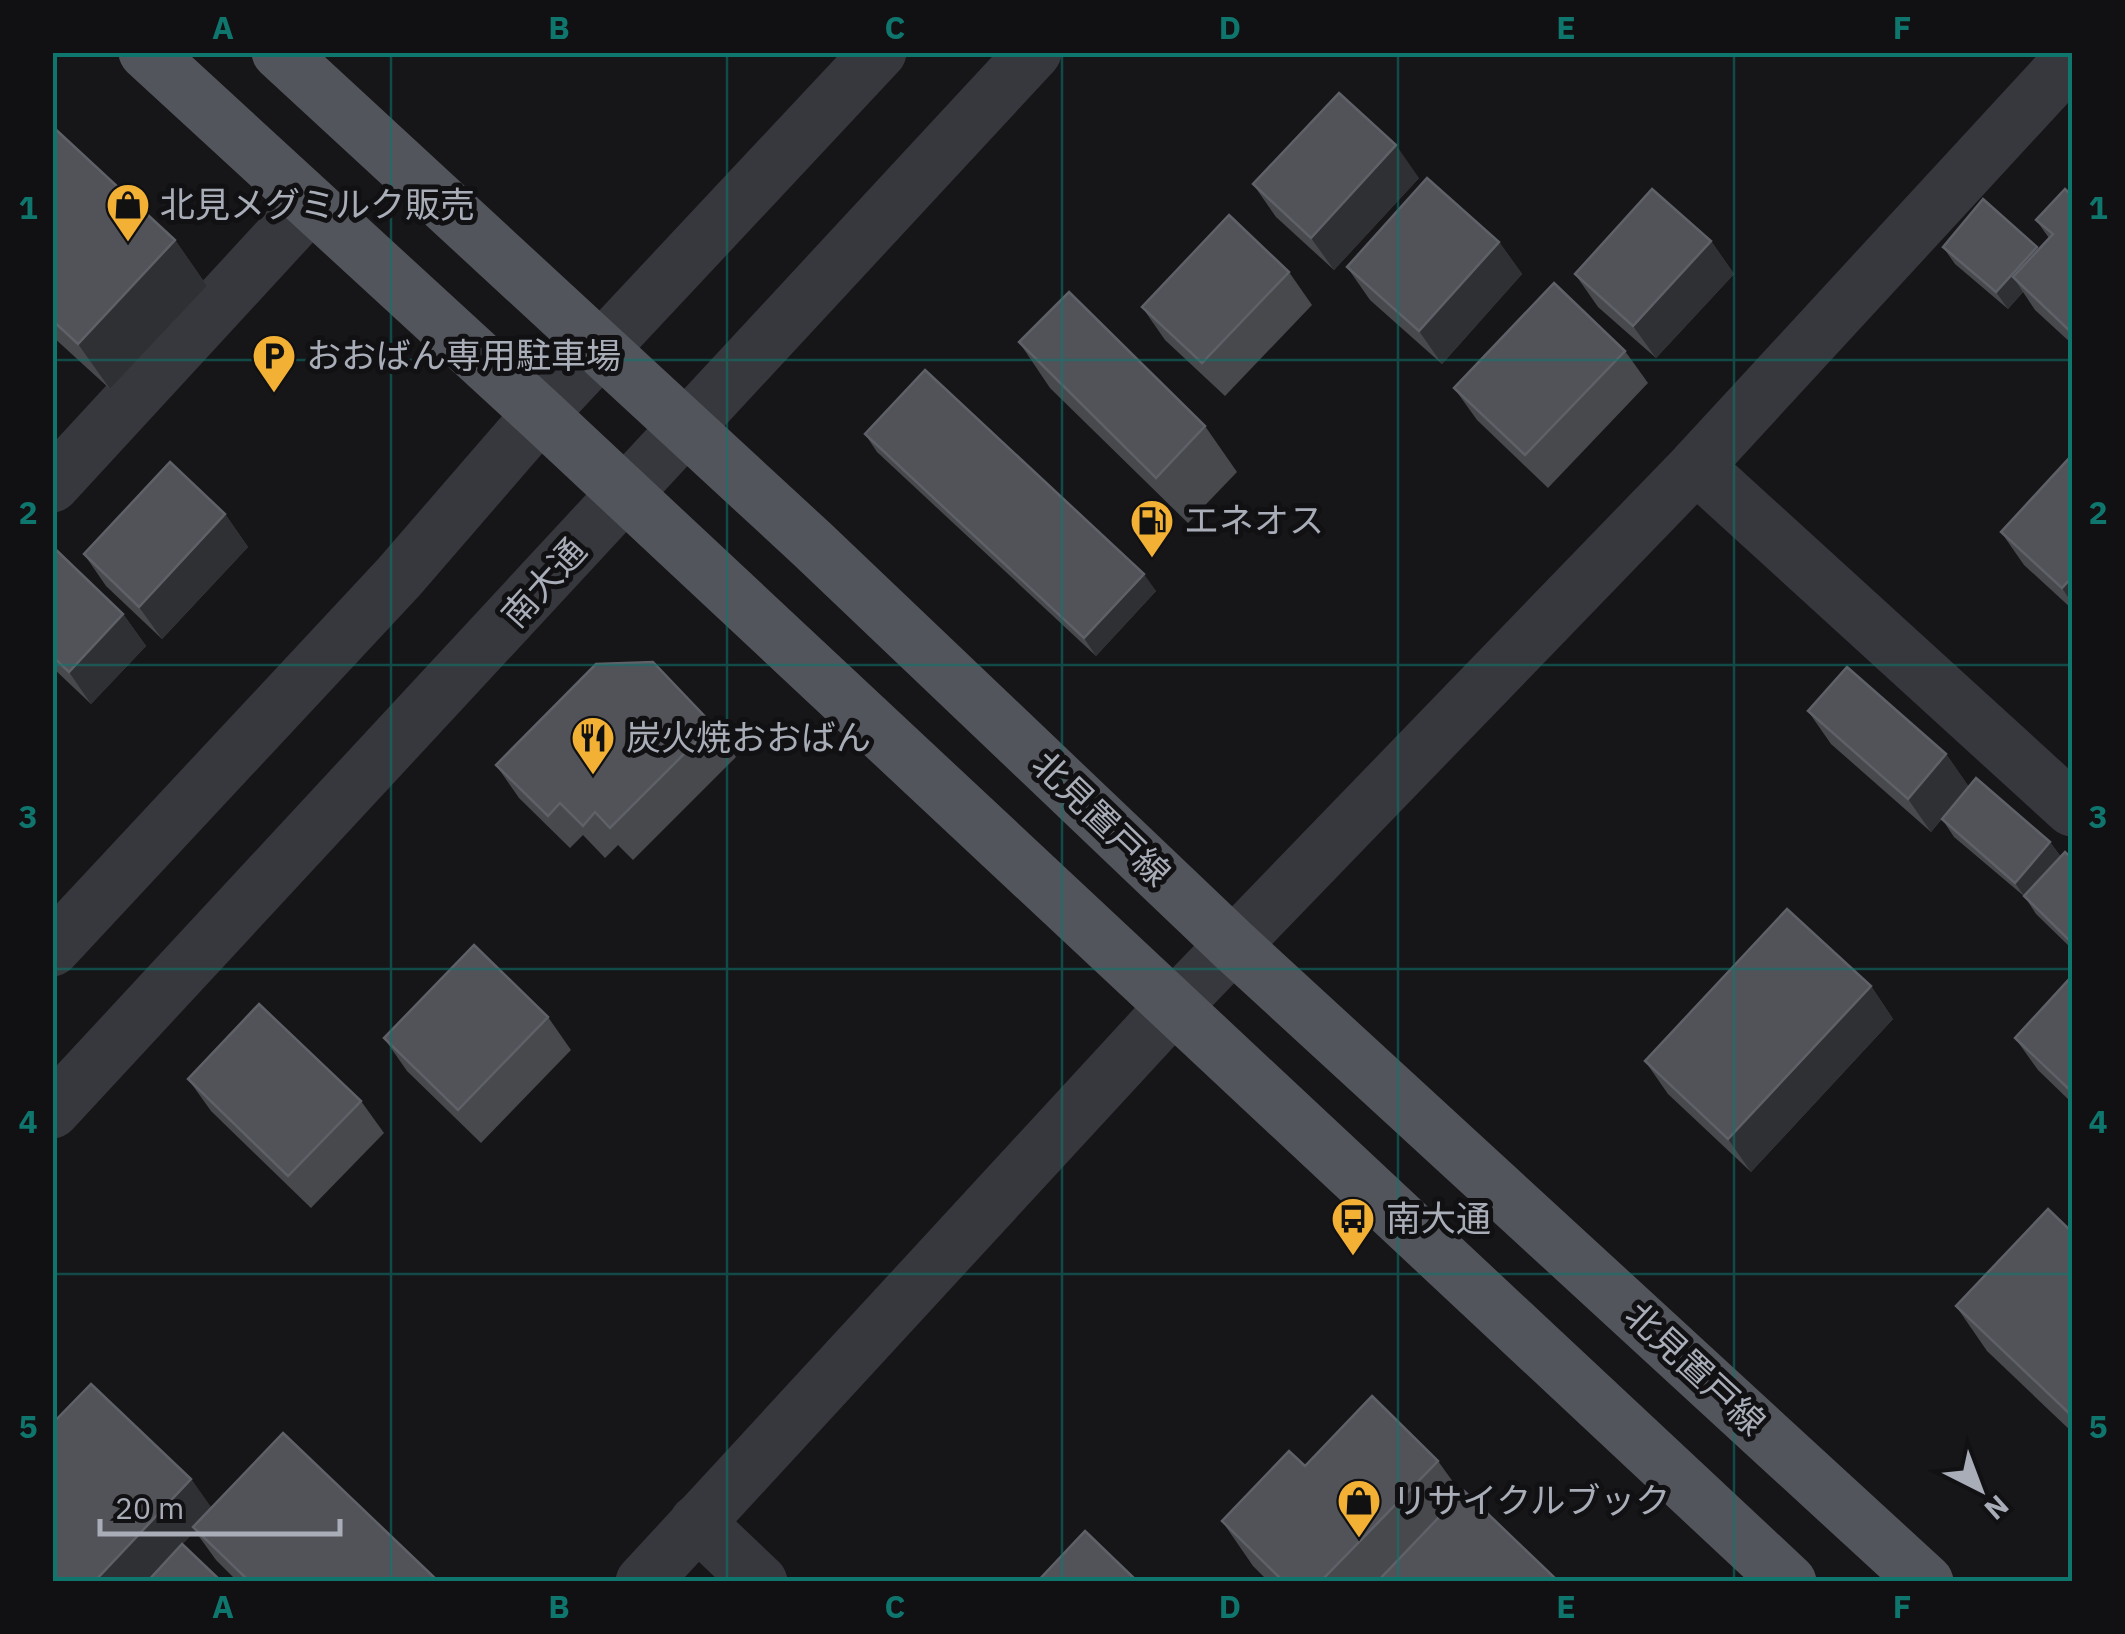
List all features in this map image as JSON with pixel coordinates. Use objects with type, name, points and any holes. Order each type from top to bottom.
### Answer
[{"type":"main road","points":[[146,52],[540,414],[1789,1582]]},
{"type":"main road","name":"北見置戸線","points":[[279,52],[599,352],[812,544],[1234,946],[1926,1582]]},
{"type":"street","points":[[52,949],[399,577],[540,414],[879,52]]},
{"type":"street","name":"南大通","points":[[52,1111],[1034,52]]},
{"type":"street","points":[[643,1582],[1172,1008],[1696,466],[2072,58]]},
{"type":"street","points":[[52,485],[311,204]]},
{"type":"street","points":[[1696,466],[2072,809]]},
{"type":"street","points":[[697,1522],[760,1582]]},
{"type":"building","points":[[1339,93],[1396,145],[1311,238],[1253,184]]},
{"type":"building","points":[[52,126],[175,240],[78,344],[52,320]]},
{"type":"building","points":[[1427,178],[1499,242],[1419,331],[1347,267]]},
{"type":"building","points":[[1652,189],[1711,241],[1633,326],[1575,274]]},
{"type":"building","points":[[2065,189],[2072,196],[2072,333],[2013,277],[2053,234],[2036,220]]},
{"type":"building","points":[[1983,199],[2037,247],[1996,292],[1943,247]]},
{"type":"building","points":[[1229,215],[1289,272],[1202,363],[1142,307]]},
{"type":"building","points":[[1554,283],[1625,351],[1525,455],[1454,388]]},
{"type":"building","points":[[1069,292],[1205,426],[1156,478],[1019,342]]},
{"type":"building","points":[[925,370],[1144,574],[1084,638],[865,434]]},
{"type":"building","points":[[2072,455],[2072,577],[2062,588],[2001,532]]},
{"type":"building","points":[[170,462],[225,514],[139,607],[84,554]]},
{"type":"building","points":[[52,546],[123,614],[69,672],[52,656]]},
{"type":"building","points":[[653,662],[713,725],[610,828],[595,812],[583,826],[560,803],[548,816],[496,765],[596,664]]},
{"type":"building","points":[[1847,667],[1946,754],[1908,799],[1808,711]]},
{"type":"building","points":[[1976,778],[2050,842],[2015,883],[1942,819]]},
{"type":"building","points":[[2065,852],[2072,859],[2072,943],[2024,896]]},
{"type":"building","points":[[1787,909],[1871,986],[1728,1139],[1645,1061]]},
{"type":"building","points":[[474,945],[548,1017],[458,1110],[384,1038]]},
{"type":"building","points":[[2072,976],[2072,1092],[2015,1038]]},
{"type":"building","points":[[259,1004],[361,1101],[288,1176],[188,1079]]},
{"type":"building","points":[[2048,1209],[2072,1232],[2072,1416],[1956,1306]]},
{"type":"building","points":[[91,1384],[191,1479],[94,1582],[52,1582],[52,1424]]},
{"type":"building","points":[[1372,1396],[1438,1461],[1320,1582],[1284,1582],[1222,1521],[1289,1451],[1305,1466]]},
{"type":"building","points":[[283,1433],[439,1582],[250,1582],[193,1527]]},
{"type":"building","points":[[1464,1491],[1559,1582],[1377,1582]]},
{"type":"building","points":[[1085,1531],[1138,1582],[1037,1582]]},
{"type":"building","points":[[182,1544],[222,1582],[147,1582]]},
{"type":"place","name":"北見メグミルク販売","points":[[128,243]]},
{"type":"place","name":"おおばん専用駐車場","points":[[274,394]]},
{"type":"place","name":"エネオス","points":[[1152,559]]},
{"type":"place","name":"炭火焼おおばん","points":[[593,776]]},
{"type":"place","name":"南大通","points":[[1353,1257]]},
{"type":"place","name":"リサイクルブック","points":[[1359,1539]]}]
